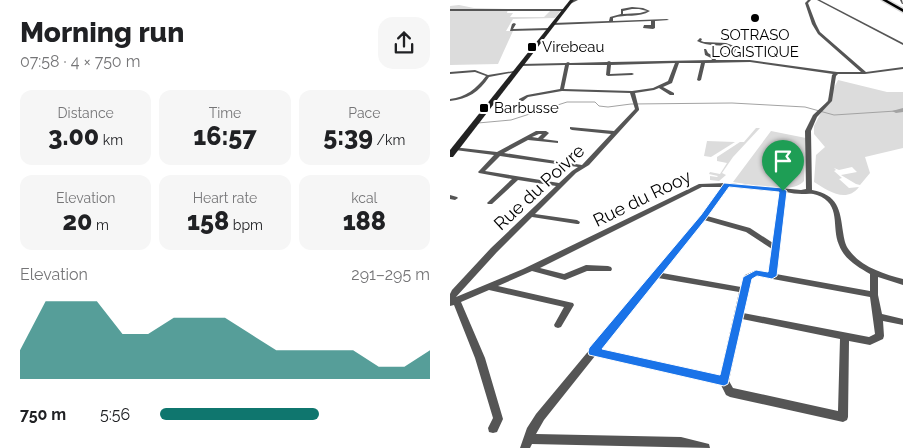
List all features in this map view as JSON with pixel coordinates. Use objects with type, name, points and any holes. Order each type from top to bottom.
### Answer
[{"type":"main road","points":[[884,0],[903,11]]},
{"type":"main road","points":[[453,151],[571,2]]},
{"type":"street","points":[[571,2],[577,0]]},
{"type":"street","points":[[810,0],[806,3],[819,32],[865,73]]},
{"type":"street","points":[[818,0],[903,44]]},
{"type":"street","points":[[611,22],[611,18],[622,14],[640,14],[649,11],[625,9],[622,10],[622,14]]},
{"type":"street","points":[[450,10],[564,10]]},
{"type":"street","points":[[653,20],[653,26]]},
{"type":"street","points":[[514,24],[511,30],[611,22],[668,20]]},
{"type":"street","points":[[521,65],[609,62],[703,62],[733,53],[735,47],[729,44],[703,43],[699,41],[700,39]]},
{"type":"street","points":[[729,44],[734,39]]},
{"type":"street","points":[[705,50],[706,54],[713,59],[750,61],[837,73],[865,73],[903,68]]},
{"type":"street","points":[[609,62],[608,75],[632,74]]},
{"type":"street","points":[[521,100],[526,96],[562,90],[632,92],[660,87],[670,82],[678,62]]},
{"type":"street","points":[[699,80],[703,62]]},
{"type":"street","points":[[562,90],[568,63]]},
{"type":"street","points":[[450,73],[475,71],[488,76],[514,72]]},
{"type":"street","points":[[837,73],[834,76],[830,101],[815,116],[808,130],[809,190],[822,194],[834,202],[838,211],[840,243],[855,261],[874,273],[903,282]]},
{"type":"street","points":[[450,100],[464,98],[473,94],[488,76]]},
{"type":"street","points":[[660,87],[672,94]]},
{"type":"street","name":"Rue du Poivre","points":[[452,302],[462,285],[530,214],[581,166],[587,164],[637,109],[632,92]]},
{"type":"street","points":[[572,128],[616,133]]},
{"type":"street","points":[[539,140],[546,133],[538,132],[500,153],[481,172],[561,185]]},
{"type":"street","points":[[527,138],[556,142]]},
{"type":"street","points":[[453,151],[500,153],[581,166]]},
{"type":"street","points":[[490,203],[516,178]]},
{"type":"street","name":"Rue du Rooy","points":[[452,302],[531,268],[678,198],[701,185],[727,185],[783,191],[809,190]]},
{"type":"street","points":[[705,448],[681,442],[526,443],[540,417],[704,217],[727,185]]},
{"type":"street","points":[[772,276],[783,191]]},
{"type":"street","points":[[530,214],[578,222]]},
{"type":"street","points":[[704,217],[748,230],[776,248]]},
{"type":"street","points":[[531,268],[565,277],[586,268],[608,269]]},
{"type":"street","points":[[845,336],[843,417],[730,392],[724,381],[748,277],[756,273],[874,295]]},
{"type":"street","points":[[739,315],[870,341],[880,336],[874,295],[874,273]]},
{"type":"street","points":[[657,275],[744,290]]},
{"type":"street","points":[[489,287],[570,305],[558,325]]},
{"type":"street","points":[[452,302],[480,358],[498,419],[493,428]]},
{"type":"street","points":[[878,317],[903,322]]},
{"type":"street","points":[[593,352],[724,381]]},
{"type":"shaded area","points":[[459,5],[474,8],[508,9],[507,13],[513,13],[510,17],[544,17],[550,11],[561,10],[555,18],[513,19],[506,31],[513,31],[498,64],[450,65],[450,6]]},
{"type":"shaded area","points":[[838,80],[887,92],[903,92],[903,148],[865,157],[870,173],[860,185],[841,175],[857,172],[852,167],[839,170],[834,168],[836,170],[834,171],[842,178],[839,179],[849,188],[859,187],[848,195],[836,194],[814,182],[816,155],[825,147],[814,134],[814,126]]},
{"type":"shaded area","points":[[756,128],[760,128],[733,157],[722,173],[726,175],[719,181],[710,180],[710,176],[718,176],[709,174],[710,172],[720,174],[727,163],[717,161],[717,157],[740,142],[744,142]]},
{"type":"shaded area","points":[[771,131],[806,138],[804,181],[798,185],[781,188],[733,182]]},
{"type":"shaded area","points":[[707,141],[735,142],[711,157],[704,156]]},
{"type":"waterway","points":[[478,123],[511,120],[567,102],[595,102],[599,106],[608,107],[631,104],[732,103],[805,107],[834,115],[896,111]]},
{"type":"waterway","points":[[896,111],[903,110]]},
{"type":"place","name":"SOTRASO LOGISTIQUE","points":[[755,18]]},
{"type":"place","name":"Virebeau","points":[[532,47]]},
{"type":"place","name":"Barbusse","points":[[484,108]]},
{"type":"route","points":[[727,185],[783,191],[772,276],[756,273],[748,277],[724,381],[593,352],[704,217],[727,185]]}]
